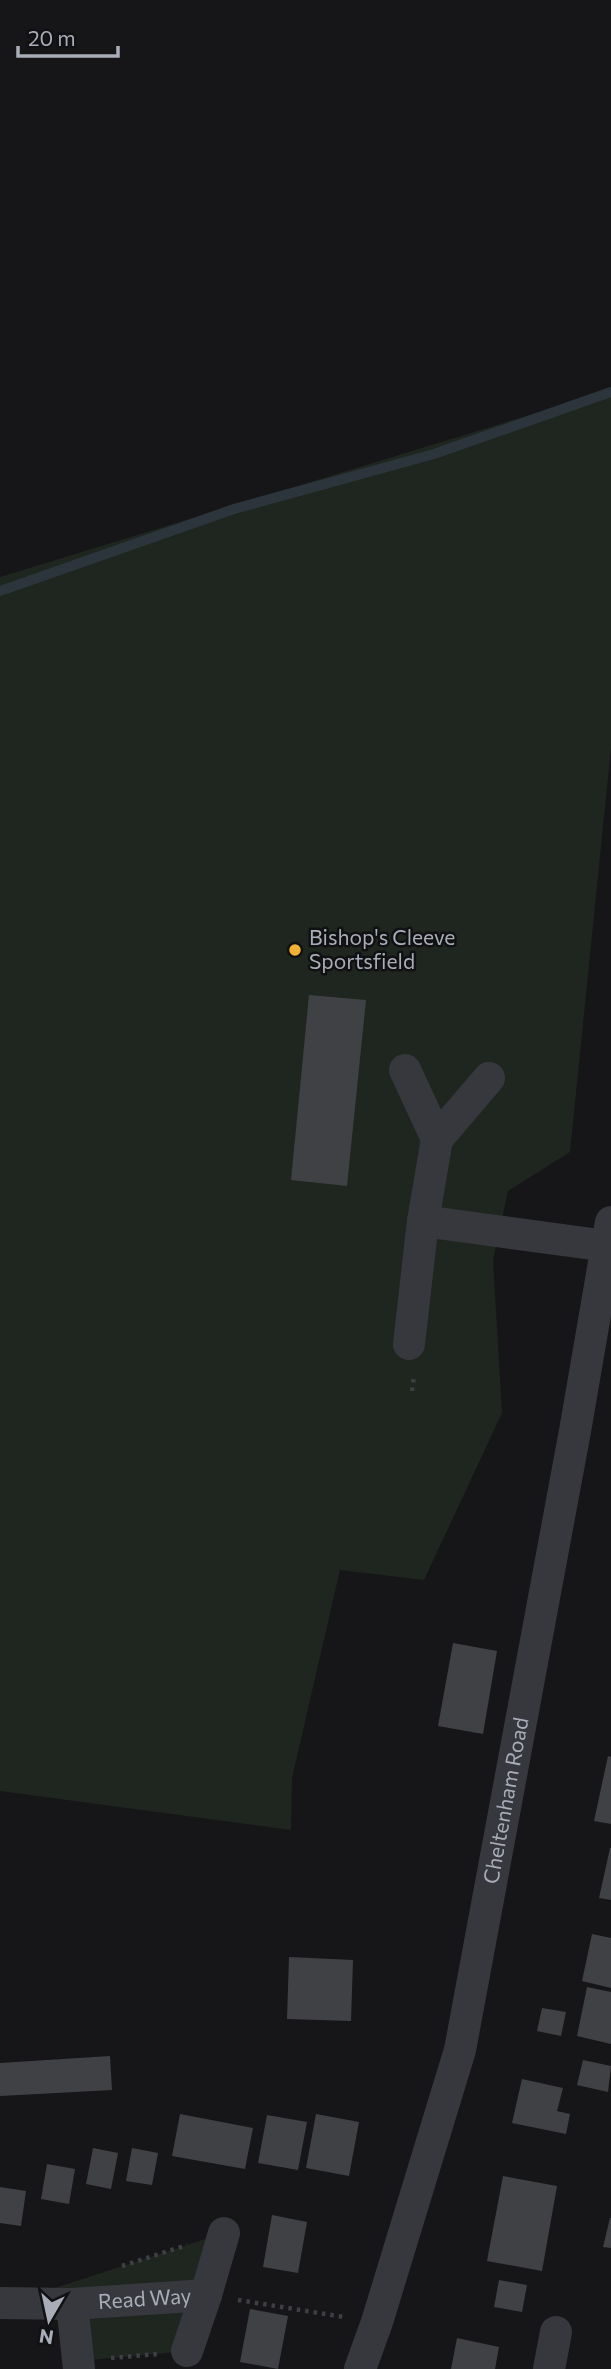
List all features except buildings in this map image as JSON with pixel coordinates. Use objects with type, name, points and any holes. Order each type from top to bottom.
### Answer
[{"type":"street","points":[[405,1069],[438,1139]]},
{"type":"street","points":[[410,1344],[424,1221],[438,1139],[489,1078]]},
{"type":"street","points":[[424,1221],[609,1234]]},
{"type":"street","name":"Cheltenham Road","points":[[360,2369],[377,2322],[460,2050],[609,1234]]},
{"type":"street","points":[[187,2351],[224,2233]]},
{"type":"street","name":"Read Way","points":[[0,2302],[72,2304],[206,2295]]},
{"type":"street","points":[[72,2304],[79,2365]]},
{"type":"street","points":[[549,2369],[556,2332]]},
{"type":"path","points":[[206,2295],[377,2322]]},
{"type":"path","points":[[79,2365],[187,2351]]},
{"type":"shaded area","name":"Bishop's Cleeve Sportsfield","points":[[611,390],[611,748],[570,1152],[508,1191],[493,1260],[502,1413],[424,1580],[340,1570],[292,1778],[291,1830],[0,1791],[0,577]]},
{"type":"shaded area","points":[[224,2233],[187,2351],[80,2361],[72,2304],[9,2303]]},
{"type":"waterway","points":[[0,591],[234,509],[434,454],[611,392]]},
{"type":"place","name":"Bishop's Cleeve Sportsfield","points":[[295,950]]}]
